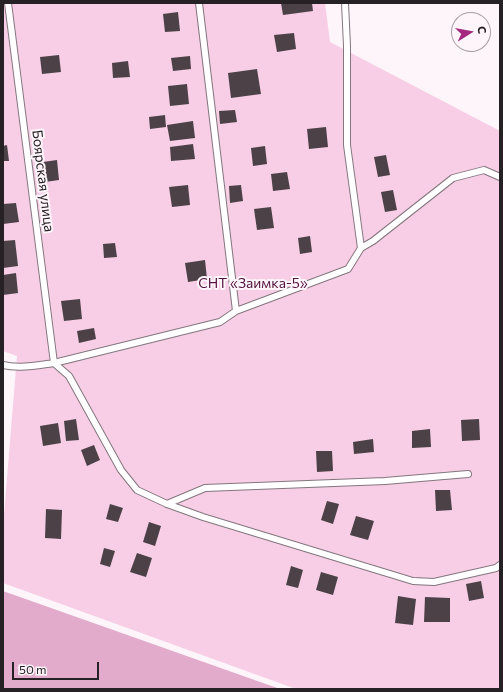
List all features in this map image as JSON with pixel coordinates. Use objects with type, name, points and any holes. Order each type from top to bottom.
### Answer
[{"type":"lane","name":"Боярская улица","points":[[8,3],[54,363]]},
{"type":"lane","points":[[199,3],[236,311]]},
{"type":"lane","points":[[345,3],[347,46],[347,145],[361,248]]},
{"type":"lane","points":[[3,365],[28,366],[54,363],[220,322],[236,311],[348,269],[361,248],[374,241],[453,178],[484,170],[500,177]]},
{"type":"lane","points":[[54,363],[69,376],[121,470],[137,490],[167,504],[203,517],[413,581],[434,582],[496,568],[500,565]]},
{"type":"lane","points":[[167,504],[205,488],[385,481],[468,474]]},
{"type":"green space","name":"СНТ «Заимка-5»","points":[[3,3],[325,3],[330,42],[500,131],[500,689],[296,689],[3,583],[3,527],[17,356],[3,351]]},
{"type":"shaded area","points":[[3,591],[280,689],[3,689]]},
{"type":"building","points":[[281,3],[312,3],[313,11],[283,15]]},
{"type":"building","points":[[178,12],[180,31],[165,32],[163,14]]},
{"type":"building","points":[[294,33],[296,49],[277,52],[274,35]]},
{"type":"building","points":[[59,55],[61,72],[42,74],[40,57]]},
{"type":"building","points":[[190,56],[191,69],[173,71],[171,58]]},
{"type":"building","points":[[128,61],[130,77],[113,78],[112,63]]},
{"type":"building","points":[[257,69],[261,94],[231,98],[228,73]]},
{"type":"building","points":[[187,84],[189,104],[170,106],[168,86]]},
{"type":"building","points":[[235,110],[237,122],[220,124],[219,111]]},
{"type":"building","points":[[165,115],[166,127],[150,129],[149,117]]},
{"type":"building","points":[[193,121],[195,138],[170,141],[167,125]]},
{"type":"building","points":[[326,127],[328,147],[309,149],[307,129]]},
{"type":"building","points":[[193,144],[195,159],[171,161],[170,147]]},
{"type":"building","points":[[7,145],[9,161],[3,161],[3,146]]},
{"type":"building","points":[[265,146],[267,164],[253,166],[251,148]]},
{"type":"building","points":[[386,155],[390,175],[378,177],[374,157]]},
{"type":"building","points":[[57,160],[59,180],[45,182],[43,162]]},
{"type":"building","points":[[287,172],[290,189],[273,191],[271,174]]},
{"type":"building","points":[[188,185],[190,205],[172,207],[169,187]]},
{"type":"building","points":[[241,185],[243,201],[230,203],[229,186]]},
{"type":"building","points":[[393,190],[397,210],[385,212],[381,192]]},
{"type":"building","points":[[16,203],[19,222],[3,224],[3,204]]},
{"type":"building","points":[[271,207],[274,228],[257,230],[254,209]]},
{"type":"building","points":[[310,236],[312,252],[300,254],[298,238]]},
{"type":"building","points":[[15,240],[18,266],[3,268],[3,241]]},
{"type":"building","points":[[115,243],[117,257],[104,258],[103,244]]},
{"type":"building","points":[[205,260],[207,279],[188,282],[185,263]]},
{"type":"building","points":[[16,273],[18,293],[3,295],[3,275]]},
{"type":"building","points":[[80,299],[82,319],[64,321],[61,301]]},
{"type":"building","points":[[94,328],[96,339],[79,343],[77,331]]},
{"type":"building","points":[[76,419],[79,440],[66,441],[64,421]]},
{"type":"building","points":[[479,419],[480,440],[462,441],[461,420]]},
{"type":"building","points":[[58,423],[61,443],[43,446],[40,426]]},
{"type":"building","points":[[430,429],[431,447],[412,448],[412,431]]},
{"type":"building","points":[[373,439],[374,452],[354,454],[353,442]]},
{"type":"building","points":[[94,445],[100,460],[87,466],[81,450]]},
{"type":"building","points":[[316,451],[332,451],[333,471],[317,472]]},
{"type":"building","points":[[435,490],[450,490],[452,510],[436,511]]},
{"type":"building","points":[[327,501],[339,504],[333,524],[321,520]]},
{"type":"building","points":[[110,504],[123,508],[118,522],[106,519]]},
{"type":"building","points":[[46,509],[62,510],[61,539],[45,538]]},
{"type":"building","points":[[356,516],[374,521],[368,540],[350,535]]},
{"type":"building","points":[[149,522],[161,526],[155,546],[143,542]]},
{"type":"building","points":[[104,548],[115,551],[110,567],[100,564]]},
{"type":"building","points":[[137,553],[152,558],[146,577],[130,572]]},
{"type":"building","points":[[291,566],[303,570],[298,588],[286,585]]},
{"type":"building","points":[[321,572],[338,577],[333,595],[316,590]]},
{"type":"building","points":[[481,581],[484,598],[469,601],[466,584]]},
{"type":"building","points":[[398,596],[416,599],[413,625],[395,623]]},
{"type":"building","points":[[425,597],[450,598],[450,622],[424,622]]}]
